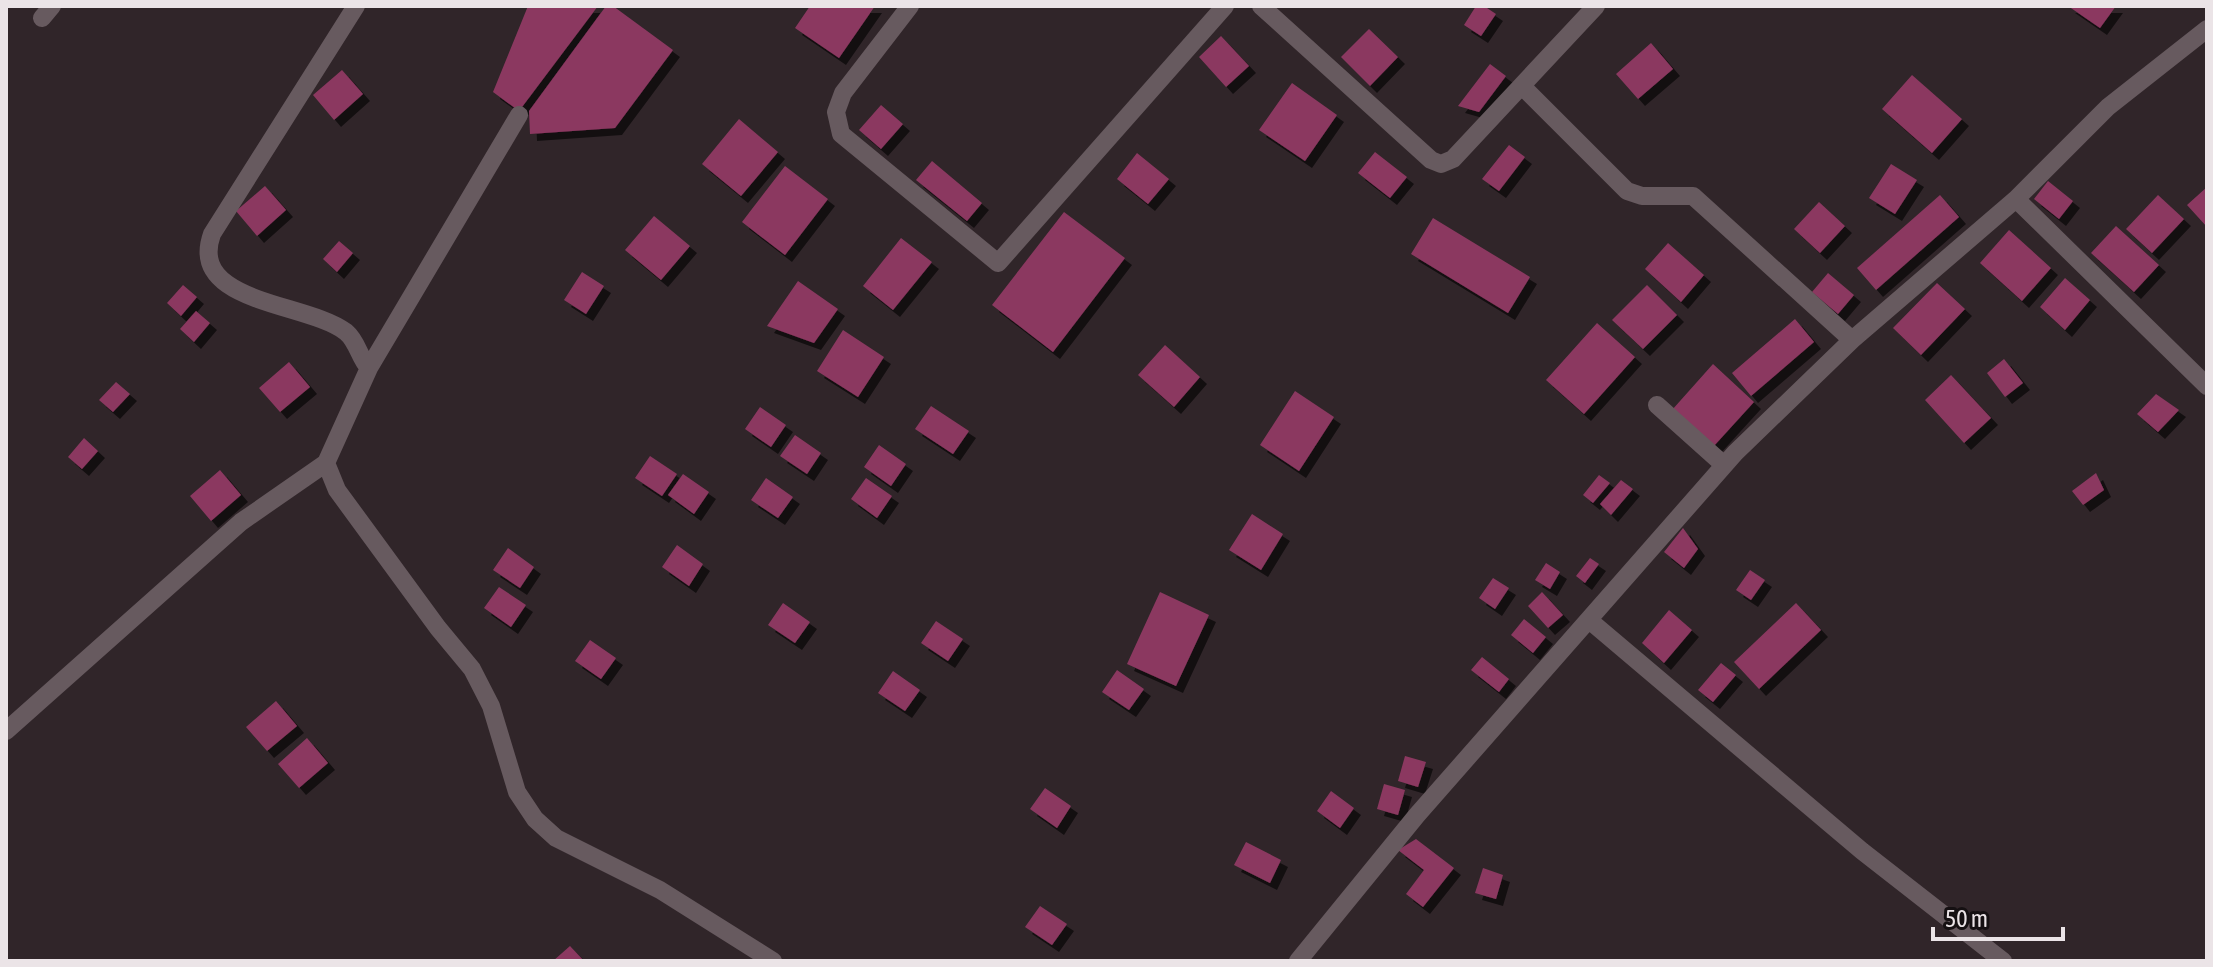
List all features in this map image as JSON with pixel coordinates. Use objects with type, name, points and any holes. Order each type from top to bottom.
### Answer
[{"type":"street","points":[[356,6],[212,234],[206,256],[215,276],[229,286],[308,314],[347,333],[369,368]]},
{"type":"street","points":[[910,6],[843,93],[836,112],[841,134],[998,263],[1225,6]]},
{"type":"street","points":[[1261,6],[1431,160],[1441,164],[1453,159],[1596,6]]},
{"type":"street","points":[[1298,961],[1417,815],[1724,465],[1852,340],[2016,199],[2108,107],[2207,29]]},
{"type":"street","points":[[1522,86],[1627,191],[1642,196],[1693,196],[1852,340]]},
{"type":"street","points":[[6,731],[241,522],[326,463],[369,368],[519,115]]},
{"type":"street","points":[[2016,199],[2207,386]]},
{"type":"street","points":[[1657,405],[1724,465]]},
{"type":"street","points":[[326,463],[337,490],[438,628],[472,669],[491,706],[517,792],[535,819],[556,838],[660,890],[773,961]]},
{"type":"street","points":[[1589,620],[1862,851],[2003,961]]},
{"type":"building","points":[[528,6],[598,6],[519,111],[493,92]]},
{"type":"building","points":[[606,6],[613,6],[673,50],[615,128],[530,134],[529,111]]},
{"type":"building","points":[[810,6],[875,6],[839,58],[795,28]]},
{"type":"building","points":[[1476,6],[1484,6],[1496,14],[1481,36],[1464,25]]},
{"type":"building","points":[[2068,6],[2116,6],[2100,28]]},
{"type":"building","points":[[1369,29],[1398,57],[1370,86],[1341,57]]},
{"type":"building","points":[[1221,36],[1249,66],[1226,87],[1199,57]]},
{"type":"building","points":[[1651,43],[1673,69],[1638,99],[1616,74]]},
{"type":"building","points":[[1490,64],[1506,76],[1479,112],[1458,106]]},
{"type":"building","points":[[342,70],[363,94],[334,120],[313,95]]},
{"type":"building","points":[[1912,75],[1962,119],[1932,153],[1882,109]]},
{"type":"building","points":[[1292,83],[1337,115],[1305,161],[1259,130]]},
{"type":"building","points":[[881,105],[903,124],[881,149],[859,130]]},
{"type":"building","points":[[739,119],[778,152],[741,196],[702,164]]},
{"type":"building","points":[[1509,145],[1525,157],[1499,191],[1482,179]]},
{"type":"building","points":[[1375,152],[1407,177],[1390,198],[1358,173]]},
{"type":"building","points":[[1137,153],[1169,179],[1148,204],[1117,179]]},
{"type":"building","points":[[932,161],[982,203],[967,221],[916,180]]},
{"type":"building","points":[[1891,164],[1917,180],[1895,214],[1869,198]]},
{"type":"building","points":[[785,166],[828,199],[785,255],[742,222]]},
{"type":"building","points":[[2048,181],[2073,201],[2059,219],[2034,199]]},
{"type":"building","points":[[265,186],[286,210],[257,236],[236,211]]},
{"type":"building","points":[[2207,187],[2207,227],[2187,205]]},
{"type":"building","points":[[1940,195],[1959,217],[1876,290],[1857,268]]},
{"type":"building","points":[[2158,195],[2184,219],[2152,253],[2126,229]]},
{"type":"building","points":[[1819,202],[1845,226],[1820,253],[1794,229]]},
{"type":"building","points":[[1064,212],[1125,258],[1053,352],[992,305]]},
{"type":"building","points":[[654,216],[690,246],[661,280],[625,250]]},
{"type":"building","points":[[1433,218],[1530,277],[1508,313],[1411,254]]},
{"type":"building","points":[[2116,226],[2159,265],[2134,292],[2091,253]]},
{"type":"building","points":[[2009,230],[2051,268],[2022,301],[1980,263]]},
{"type":"building","points":[[901,238],[932,262],[893,310],[863,286]]},
{"type":"building","points":[[339,241],[353,253],[337,272],[323,259]]},
{"type":"building","points":[[1668,243],[1704,275],[1681,302],[1645,269]]},
{"type":"building","points":[[582,272],[604,286],[586,314],[564,300]]},
{"type":"building","points":[[1828,273],[1854,295],[1838,314],[1812,292]]},
{"type":"building","points":[[2065,278],[2090,300],[2065,330],[2040,307]]},
{"type":"building","points":[[798,281],[838,309],[814,343],[767,326]]},
{"type":"building","points":[[1937,283],[1965,309],[1921,355],[1893,328]]},
{"type":"building","points":[[183,285],[197,297],[181,316],[167,303]]},
{"type":"building","points":[[1647,285],[1677,315],[1643,349],[1612,320]]},
{"type":"building","points":[[196,311],[210,323],[194,342],[180,329]]},
{"type":"building","points":[[1795,319],[1814,342],[1751,396],[1732,373]]},
{"type":"building","points":[[1597,323],[1635,357],[1584,414],[1546,380]]},
{"type":"building","points":[[843,330],[884,357],[858,397],[817,371]]},
{"type":"building","points":[[1165,345],[1200,377],[1174,407],[1138,375]]},
{"type":"building","points":[[2004,359],[2023,383],[2005,397],[1987,373]]},
{"type":"building","points":[[289,362],[310,387],[280,412],[259,388]]},
{"type":"building","points":[[1713,364],[1754,402],[1713,447],[1672,410]]},
{"type":"building","points":[[1951,375],[1991,418],[1964,443],[1925,400]]},
{"type":"building","points":[[116,382],[130,394],[113,412],[99,400]]},
{"type":"building","points":[[1295,391],[1334,417],[1299,471],[1260,445]]},
{"type":"building","points":[[2156,394],[2179,410],[2158,432],[2137,414]]},
{"type":"building","points":[[931,406],[969,431],[953,454],[915,429]]},
{"type":"building","points":[[760,407],[786,425],[771,447],[745,429]]},
{"type":"building","points":[[795,435],[821,453],[807,474],[780,456]]},
{"type":"building","points":[[84,438],[98,451],[82,469],[68,457]]},
{"type":"building","points":[[879,445],[906,464],[891,486],[864,467]]},
{"type":"building","points":[[650,456],[677,474],[662,496],[635,478]]},
{"type":"building","points":[[220,470],[241,495],[211,521],[190,496]]},
{"type":"building","points":[[2096,473],[2104,490],[2083,505],[2072,491]]},
{"type":"building","points":[[683,474],[709,492],[694,514],[668,495]]},
{"type":"building","points":[[1599,475],[1610,483],[1593,503],[1583,495]]},
{"type":"building","points":[[766,478],[793,497],[778,518],[751,500]]},
{"type":"building","points":[[866,478],[892,496],[877,518],[851,499]]},
{"type":"building","points":[[1621,480],[1633,489],[1611,515],[1600,504]]},
{"type":"building","points":[[1252,514],[1283,534],[1261,570],[1229,550]]},
{"type":"building","points":[[1683,528],[1698,549],[1684,568],[1664,552]]},
{"type":"building","points":[[677,545],[703,564],[689,586],[662,567]]},
{"type":"building","points":[[508,548],[534,567],[520,588],[493,570]]},
{"type":"building","points":[[1590,558],[1599,564],[1585,583],[1576,576]]},
{"type":"building","points":[[1546,563],[1560,572],[1550,589],[1535,580]]},
{"type":"building","points":[[1750,570],[1765,580],[1751,600],[1736,590]]},
{"type":"building","points":[[1493,578],[1509,588],[1495,609],[1479,598]]},
{"type":"building","points":[[499,587],[526,605],[511,627],[484,608]]},
{"type":"building","points":[[1160,592],[1209,615],[1176,686],[1127,664]]},
{"type":"building","points":[[1542,592],[1563,615],[1548,628],[1528,606]]},
{"type":"building","points":[[783,603],[810,622],[795,643],[768,625]]},
{"type":"building","points":[[1796,603],[1821,630],[1759,689],[1734,662]]},
{"type":"building","points":[[1669,610],[1692,630],[1664,663],[1642,643]]},
{"type":"building","points":[[1524,619],[1546,637],[1533,653],[1511,635]]},
{"type":"building","points":[[936,621],[963,639],[948,661],[921,643]]},
{"type":"building","points":[[590,640],[616,658],[601,679],[575,661]]},
{"type":"building","points":[[1482,657],[1509,679],[1499,692],[1471,670]]},
{"type":"building","points":[[1721,663],[1736,675],[1713,702],[1698,690]]},
{"type":"building","points":[[1117,670],[1144,689],[1129,710],[1102,692]]},
{"type":"building","points":[[893,671],[920,690],[905,711],[878,693]]},
{"type":"building","points":[[276,701],[297,726],[267,751],[246,727]]},
{"type":"building","points":[[307,738],[328,763],[299,788],[278,764]]},
{"type":"building","points":[[1405,756],[1426,762],[1418,787],[1398,781]]},
{"type":"building","points":[[1384,784],[1405,790],[1398,815],[1377,809]]},
{"type":"building","points":[[1045,788],[1071,806],[1057,828],[1030,809]]},
{"type":"building","points":[[1331,791],[1354,808],[1340,828],[1317,811]]},
{"type":"building","points":[[1416,839],[1454,868],[1423,907],[1406,894],[1424,870],[1398,850]]},
{"type":"building","points":[[1246,842],[1281,860],[1270,883],[1234,865]]},
{"type":"building","points":[[1483,868],[1503,875],[1496,899],[1475,893]]},
{"type":"building","points":[[1040,906],[1067,924],[1052,945],[1025,927]]},
{"type":"building","points":[[570,946],[584,961],[553,961]]}]
